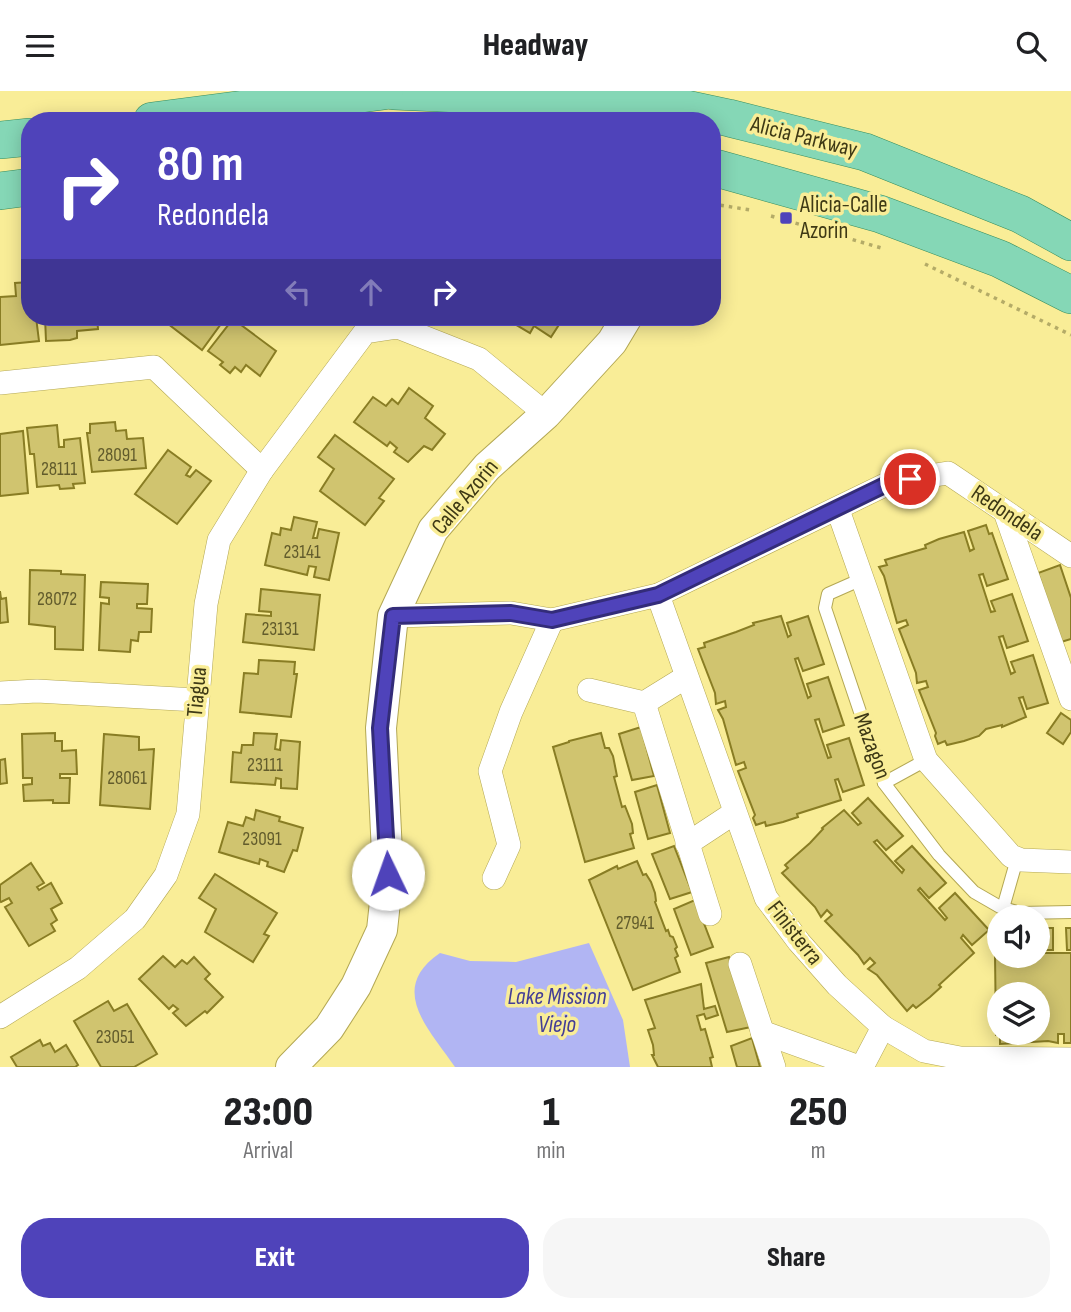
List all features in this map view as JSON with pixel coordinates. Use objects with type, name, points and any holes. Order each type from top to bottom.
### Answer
[{"type":"main road","points":[[222,112],[384,91]]},
{"type":"main road","name":"Alicia Parkway","points":[[394,91],[702,108]]},
{"type":"main road","name":"Alicia Parkway","points":[[721,113],[864,152],[1020,213],[1071,242]]},
{"type":"main road","points":[[0,140],[21,138]]},
{"type":"main road","points":[[721,170],[880,214],[1000,259],[1071,295]]},
{"type":"main road","points":[[0,191],[21,188]]},
{"type":"street","name":"Calle Azorin","points":[[291,1067],[329,1028],[356,986],[382,930],[388,874],[380,728],[393,616],[433,530],[487,467],[546,414],[612,342],[622,326]]},
{"type":"street","name":"Tiagua","points":[[0,1017],[78,968],[135,919],[166,876],[188,814],[206,604],[219,540],[262,470],[365,332],[398,327],[479,359],[546,414]]},
{"type":"street","points":[[0,383],[154,367],[262,470]]},
{"type":"street","name":"Redondela","points":[[393,616],[511,613],[552,620],[658,595],[891,482],[948,473],[1071,556]]},
{"type":"street","name":"Mazagon","points":[[838,510],[926,760],[1011,856],[1017,859]]},
{"type":"street","points":[[1004,512],[1071,699]]},
{"type":"street","name":"Finisterra","points":[[658,595],[766,898],[799,942],[837,985],[884,1027],[924,1051],[960,1058],[1021,1063],[1071,1059]]},
{"type":"street","points":[[494,878],[509,845],[490,771],[511,712],[552,620]]},
{"type":"street","points":[[589,689],[644,703],[686,677]]},
{"type":"street","points":[[0,693],[37,691],[196,699]]},
{"type":"street","points":[[644,703],[710,914]]},
{"type":"street","points":[[687,844],[734,813]]},
{"type":"street","points":[[1017,859],[1071,862]]},
{"type":"street","points":[[740,964],[775,1067]]},
{"type":"street","points":[[762,1033],[860,1067],[884,1027]]},
{"type":"lane","name":"Mazagon","points":[[862,579],[828,594],[825,608],[884,783],[939,855],[965,883],[974,892],[998,905]]},
{"type":"lane","points":[[884,783],[926,760]]},
{"type":"lane","points":[[1004,905],[1017,859]]},
{"type":"lane","name":"Mazagon","points":[[1050,912],[1071,912]]},
{"type":"path","points":[[721,205],[748,209],[893,251]]},
{"type":"path","points":[[917,261],[1071,335]]},
{"type":"water","name":"Lake Mission Viejo","points":[[589,943],[623,1020],[630,1067],[455,1067],[425,1024],[418,1009],[416,981],[424,967],[440,953],[470,961],[516,962]]},
{"type":"building","points":[[15,283],[21,283],[21,326],[37,326],[39,341],[0,345],[0,297],[16,296]]},
{"type":"building","points":[[45,326],[98,326],[98,329],[77,331],[77,338],[46,341]]},
{"type":"building","points":[[171,326],[219,326],[202,350]]},
{"type":"building","points":[[228,326],[242,326],[276,351],[260,376],[246,365],[241,372],[235,367],[230,373],[220,365],[223,362],[208,351]]},
{"type":"building","points":[[518,326],[534,326],[530,333]]},
{"type":"building","points":[[534,326],[558,326],[551,337]]},
{"type":"building","points":[[409,388],[433,406],[425,418],[445,434],[432,450],[424,446],[408,462],[394,452],[397,448],[390,442],[387,446],[354,422],[373,397],[386,406],[392,399],[398,404]]},
{"type":"building","points":[[115,422],[116,431],[126,430],[127,439],[143,438],[146,468],[92,472],[87,433],[90,433],[90,424]]},
{"type":"building","points":[[57,425],[59,447],[64,447],[64,440],[80,438],[85,483],[73,484],[74,488],[60,489],[59,485],[37,487],[34,454],[30,454],[27,428]]},
{"type":"building","points":[[23,431],[28,493],[0,496],[0,434]]},
{"type":"building","points":[[335,435],[394,479],[379,498],[384,501],[365,525],[320,491],[334,469],[318,457]]},
{"type":"building","points":[[168,450],[191,467],[186,475],[190,477],[196,470],[211,481],[177,524],[135,494]]},
{"type":"building","points":[[294,517],[317,522],[313,538],[317,538],[319,529],[339,533],[329,580],[314,577],[316,567],[309,566],[307,575],[265,565],[272,533],[280,535],[281,528],[291,530]]},
{"type":"building","points":[[986,525],[989,534],[992,533],[1008,579],[987,586],[983,574],[979,575],[991,612],[995,611],[991,601],[1012,594],[1028,641],[1007,648],[1003,636],[999,637],[1011,674],[1015,672],[1011,662],[1033,655],[1048,703],[1027,709],[1023,697],[1019,698],[1026,717],[1002,727],[986,729],[979,736],[964,741],[947,745],[945,741],[938,744],[919,690],[928,687],[926,681],[917,683],[916,673],[899,629],[908,625],[906,620],[897,623],[879,567],[887,565],[885,560],[926,548],[925,545],[939,539],[964,532],[970,551],[974,549],[968,531]]},
{"type":"building","points":[[1060,565],[1071,598],[1071,639],[1061,642],[1038,573]]},
{"type":"building","points":[[30,570],[85,575],[83,650],[55,649],[55,627],[29,624]]},
{"type":"building","points":[[101,582],[148,584],[147,604],[137,604],[137,608],[152,609],[151,632],[139,632],[138,641],[131,640],[130,652],[99,650],[101,603],[109,604],[109,598],[100,597]]},
{"type":"building","points":[[261,589],[320,595],[314,650],[243,642],[246,614],[271,616],[271,612],[259,611]]},
{"type":"building","points":[[0,591],[1,599],[6,598],[8,622],[0,623]]},
{"type":"building","points":[[781,616],[788,637],[791,635],[787,623],[808,616],[824,664],[803,671],[798,658],[795,659],[808,698],[811,696],[807,684],[828,677],[844,725],[823,732],[819,719],[815,720],[828,758],[831,757],[827,745],[849,738],[864,785],[843,792],[838,779],[835,780],[841,800],[766,826],[765,822],[756,825],[753,818],[755,815],[738,771],[746,768],[744,762],[736,765],[718,710],[726,707],[725,701],[716,704],[715,693],[698,649],[705,647],[704,643],[754,625],[753,623]]},
{"type":"building","points":[[259,660],[295,662],[294,674],[297,674],[291,717],[240,712],[244,673],[258,674]]},
{"type":"building","points":[[1061,713],[1071,720],[1071,732],[1063,744],[1047,733]]},
{"type":"building","points":[[641,727],[654,776],[632,780],[619,734]]},
{"type":"building","points":[[55,733],[55,741],[62,741],[62,751],[76,750],[77,774],[60,774],[60,778],[70,778],[69,803],[53,803],[53,800],[24,801],[23,785],[32,784],[32,778],[23,778],[22,734]]},
{"type":"building","points":[[254,733],[277,734],[275,749],[280,750],[281,740],[300,742],[297,789],[281,788],[281,779],[276,778],[275,785],[231,782],[233,752],[241,753],[242,745],[253,745]]},
{"type":"building","points":[[601,733],[605,748],[609,748],[613,756],[617,776],[614,777],[622,807],[625,806],[632,824],[633,833],[630,834],[634,848],[585,862],[553,747]]},
{"type":"building","points":[[104,734],[139,737],[139,750],[154,749],[150,809],[100,805]]},
{"type":"building","points":[[5,759],[7,783],[0,784],[0,760]]},
{"type":"building","points":[[657,785],[670,833],[648,839],[635,792]]},
{"type":"building","points":[[868,798],[903,836],[886,850],[877,840],[874,842],[902,873],[904,870],[895,861],[912,846],[946,883],[929,898],[920,888],[918,890],[945,920],[947,918],[939,908],[955,893],[987,928],[987,932],[972,945],[963,935],[961,938],[974,953],[939,985],[941,987],[930,997],[916,1008],[913,1005],[907,1011],[877,975],[868,969],[875,963],[870,958],[864,964],[825,921],[832,915],[827,910],[821,917],[815,907],[782,873],[788,868],[785,865],[844,810],[858,825],[861,823],[852,813]]},
{"type":"building","points":[[256,810],[303,828],[297,851],[293,850],[284,872],[267,866],[268,862],[260,859],[259,864],[219,852],[228,822],[243,826],[246,817],[254,820]]},
{"type":"building","points":[[674,846],[692,892],[670,899],[652,854]]},
{"type":"building","points":[[637,861],[643,875],[646,874],[651,882],[666,931],[673,937],[677,947],[675,949],[678,956],[675,958],[680,972],[633,990],[589,880],[617,866],[618,869]]},
{"type":"building","points":[[31,863],[44,883],[37,887],[39,890],[51,883],[62,903],[51,909],[57,920],[51,924],[55,931],[29,946],[5,907],[12,903],[9,898],[0,901],[0,885]]},
{"type":"building","points":[[215,874],[277,913],[264,934],[269,936],[253,962],[205,932],[216,909],[199,898]]},
{"type":"building","points":[[695,900],[713,947],[691,955],[674,909]]},
{"type":"building","points":[[1050,928],[1053,928],[1053,950],[1050,950]]},
{"type":"building","points":[[1066,928],[1071,928],[1071,950],[1067,950]]},
{"type":"building","points":[[1050,953],[1071,953],[1071,1043],[1064,1043],[1064,1034],[1058,1034],[1058,1043],[1050,1041],[1050,982],[995,982],[995,968],[1050,968]]},
{"type":"building","points":[[163,956],[175,967],[182,960],[187,964],[194,957],[210,974],[205,979],[223,997],[207,1013],[205,1011],[186,1026],[173,1013],[178,1009],[173,1005],[169,1009],[139,979]]},
{"type":"building","points":[[729,957],[751,1027],[727,1032],[706,963]]},
{"type":"building","points":[[701,984],[704,1009],[715,1006],[718,1015],[706,1019],[704,1014],[697,1016],[701,1030],[705,1029],[713,1057],[710,1058],[712,1067],[658,1067],[652,1055],[653,1045],[648,1030],[655,1028],[645,1000]]},
{"type":"building","points":[[108,1001],[114,1011],[127,1004],[157,1054],[134,1067],[101,1067],[74,1021]]},
{"type":"building","points":[[752,1038],[760,1067],[737,1067],[731,1046]]},
{"type":"building","points":[[40,1040],[43,1046],[50,1043],[55,1052],[66,1045],[78,1065],[17,1067],[11,1057]]},
{"type":"place","name":"Alicia-Calle Azorin","points":[[786,218]]},
{"type":"route","points":[[388,874],[380,728],[393,616],[511,613],[552,620],[658,595],[891,482],[910,479]]}]
